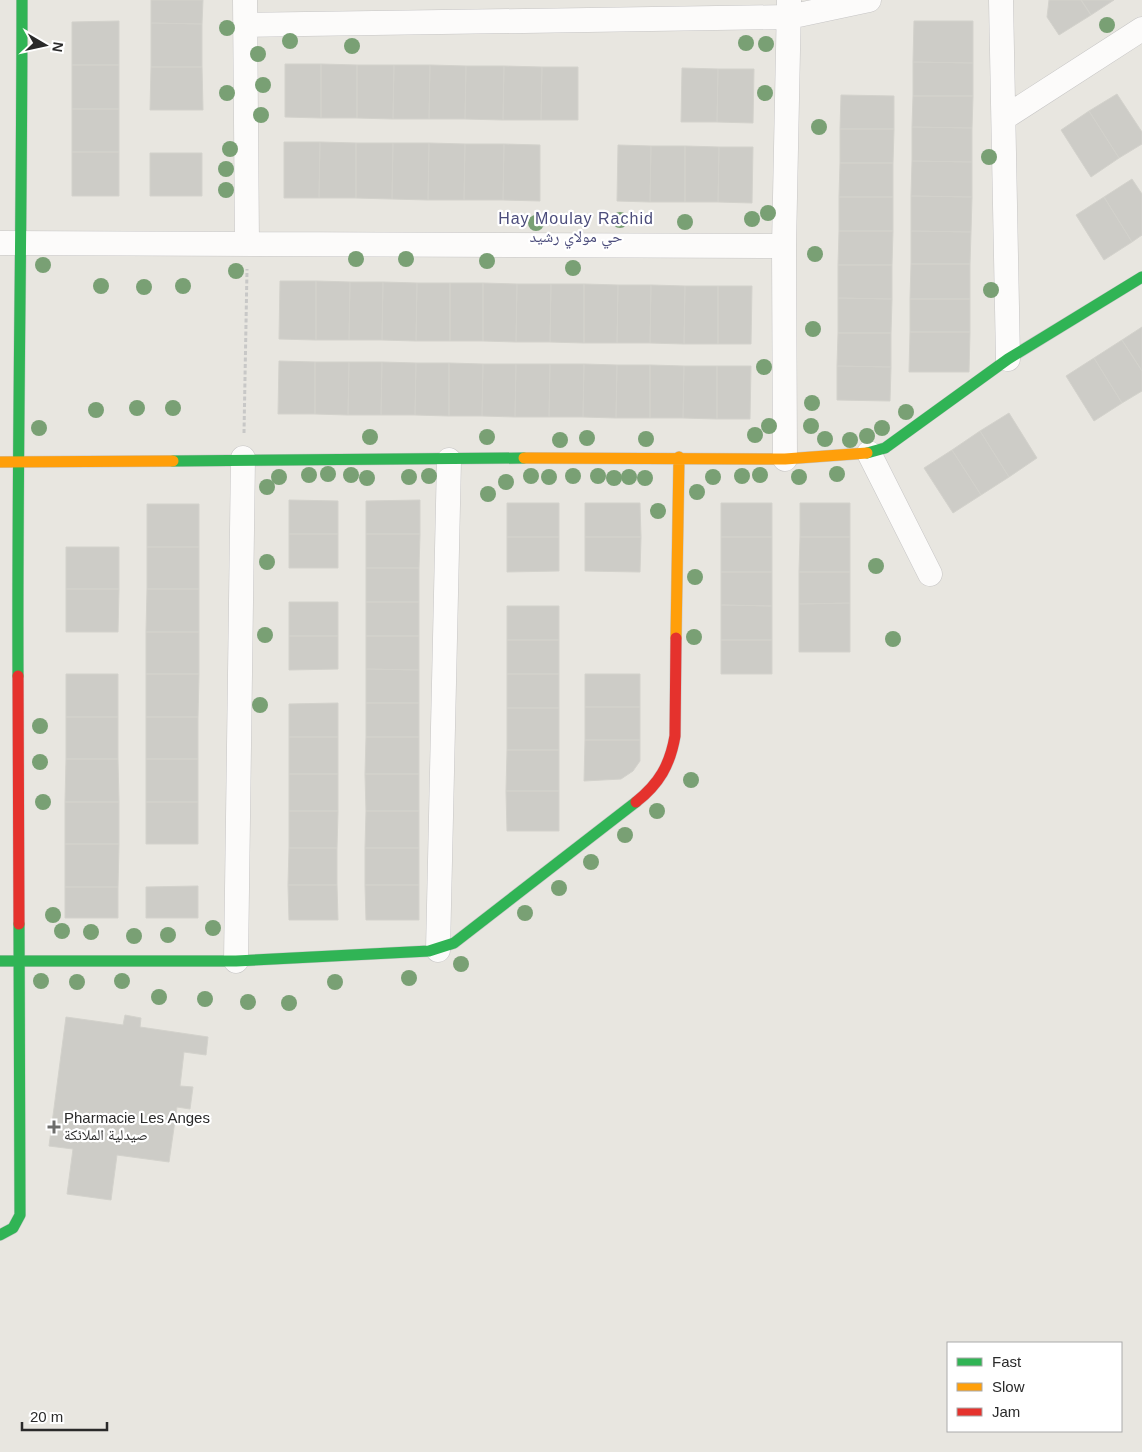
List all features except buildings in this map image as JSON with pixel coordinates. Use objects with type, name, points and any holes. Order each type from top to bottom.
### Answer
[{"type":"street","points":[[0,1235],[7,1234],[13,1228],[20,1214],[17,462],[11,242],[22,0]]},
{"type":"street","points":[[245,0],[247,243]]},
{"type":"street","points":[[245,25],[789,8],[868,0]]},
{"type":"street","points":[[1001,0],[1008,359]]},
{"type":"street","points":[[785,459],[784,246],[789,8]]},
{"type":"street","points":[[1004,118],[1142,29]]},
{"type":"street","points":[[11,242],[784,246]]},
{"type":"street","points":[[0,462],[243,458],[296,461],[679,457],[785,459],[869,453],[885,448],[1008,359],[1142,277]]},
{"type":"street","points":[[869,453],[930,574]]},
{"type":"street","points":[[0,961],[236,961],[438,950],[454,943],[653,789],[666,772],[672,756],[675,736],[679,457]]},
{"type":"street","points":[[236,961],[243,458]]},
{"type":"street","points":[[438,950],[449,460]]},
{"type":"path","points":[[243,458],[247,243]]},
{"type":"traffic: fast","points":[[18,676],[22,0]]},
{"type":"traffic: fast","points":[[867,453],[885,448],[1008,359],[1142,277]]},
{"type":"traffic: fast","points":[[173,461],[524,458]]},
{"type":"traffic: fast","points":[[1,961],[236,961],[429,951],[454,943],[636,802]]},
{"type":"traffic: fast","points":[[0,1235],[13,1228],[20,1215],[19,924]]},
{"type":"traffic: slow","points":[[524,458],[785,459],[867,453]]},
{"type":"traffic: slow","points":[[676,638],[679,457]]},
{"type":"traffic: slow","points":[[0,462],[173,461]]},
{"type":"traffic: jam","points":[[636,802],[657,781],[667,765],[673,746],[675,736],[676,638]]},
{"type":"traffic: jam","points":[[18,676],[19,924]]},
{"type":"place","name":"Pharmacie Les Anges صيدلية الملائكة","points":[[54,1127]]},
{"type":"district","name":"Hay Moulay Rachid حي مولاي رشيد","points":[[576,227]]}]
